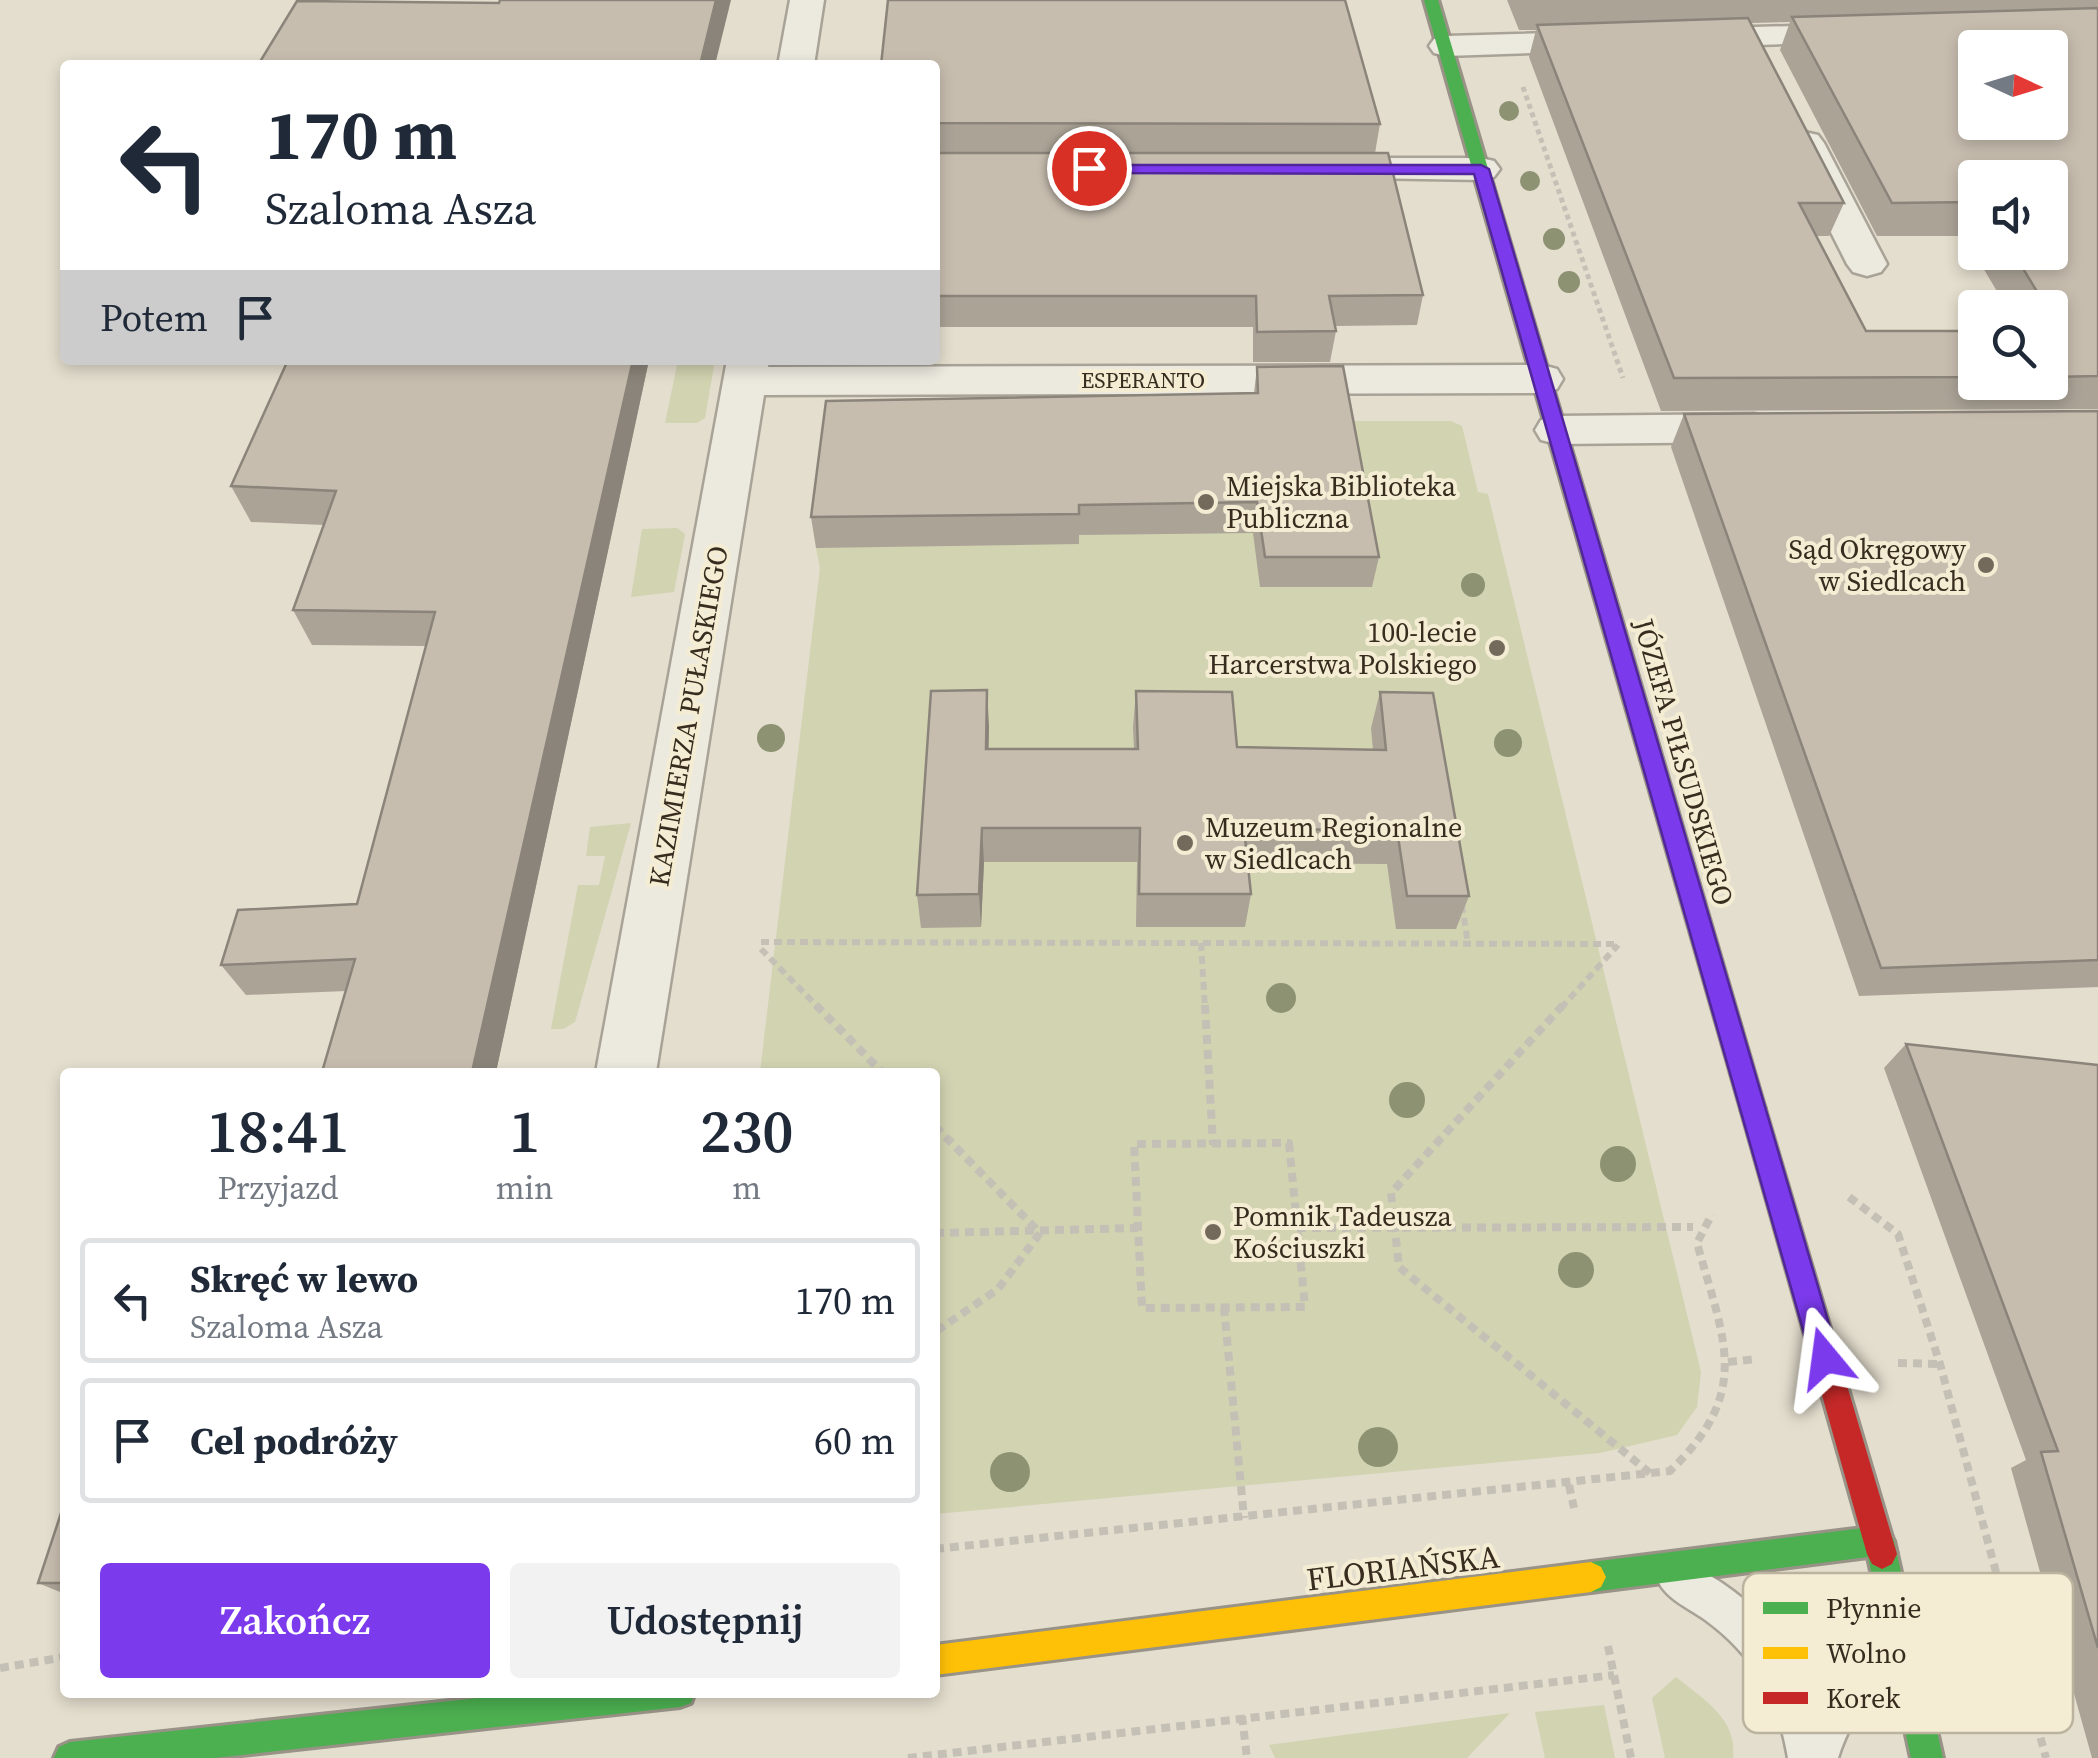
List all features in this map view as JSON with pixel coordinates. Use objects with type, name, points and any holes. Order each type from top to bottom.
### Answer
[{"type":"main road","name":"JÓZEFA PIŁSUDSKIEGO","points":[[1431,0],[1886,1573]]},
{"type":"main road","name":"FLORIAŃSKA","points":[[940,1659],[1879,1540]]},
{"type":"main road","points":[[70,1758],[346,1742],[513,1703],[589,1698]]},
{"type":"main road","name":"JÓZEFA PIŁSUDSKIEGO","points":[[1921,1733],[1927,1758]]},
{"type":"street","points":[[797,60],[807,0]]},
{"type":"street","points":[[1446,46],[1884,34],[1863,0]]},
{"type":"street","points":[[1752,38],[1768,71]]},
{"type":"street","points":[[1786,106],[1867,264]]},
{"type":"street","points":[[1282,169],[1481,169]]},
{"type":"street","name":"ESPERANTO","points":[[746,370],[1542,380]]},
{"type":"street","name":"KAZIMIERZA PUŁASKIEGO","points":[[627,1068],[746,370]]},
{"type":"street","points":[[1557,430],[1797,428]]},
{"type":"lane","points":[[1635,1571],[1677,1579],[1715,1600],[1743,1623]]},
{"type":"lane","points":[[1806,1733],[1808,1758]]},
{"type":"lane","points":[[1817,1758],[1824,1733]]},
{"type":"path","points":[[1520,80],[1624,382]]},
{"type":"path","points":[[1458,886],[1468,944]]},
{"type":"path","points":[[1201,943],[1212,1145]]},
{"type":"path","points":[[878,1068],[761,946],[1619,944],[1391,1193],[1399,1267],[1651,1474]]},
{"type":"path","points":[[940,1131],[1040,1234]]},
{"type":"path","points":[[1289,1143],[1306,1307],[1142,1308],[1134,1144],[1212,1145],[1289,1143]]},
{"type":"path","points":[[1297,1228],[1693,1227]]},
{"type":"path","points":[[940,1234],[1040,1234],[1138,1228]]},
{"type":"path","points":[[940,1329],[998,1289],[1040,1234]]},
{"type":"path","points":[[1898,1234],[1940,1364],[1996,1573]]},
{"type":"path","points":[[940,1548],[1569,1484],[1670,1470],[1702,1445],[1724,1399],[1728,1362],[1697,1242]]},
{"type":"path","points":[[1224,1307],[1244,1518]]},
{"type":"path","points":[[1728,1362],[1754,1359]]},
{"type":"path","points":[[1909,1364],[1940,1364]]},
{"type":"path","points":[[1569,1484],[1576,1518]]},
{"type":"path","points":[[1607,1641],[1631,1758]]},
{"type":"path","points":[[0,1668],[60,1658]]},
{"type":"path","points":[[908,1758],[980,1754],[1242,1716],[1614,1675]]},
{"type":"path","points":[[1242,1716],[1246,1758]]},
{"type":"path","points":[[2039,1733],[2046,1758]]},
{"type":"green space","points":[[677,365],[714,365],[705,418],[697,423],[665,423]]},
{"type":"green space","points":[[1353,421],[1451,421],[1462,426],[1478,492],[1488,494],[1701,1372],[1697,1407],[1677,1435],[1600,1453],[940,1514],[940,1068],[760,1068],[820,568],[816,548],[823,470]]},
{"type":"green space","points":[[677,528],[685,534],[674,592],[631,597],[642,529]]},
{"type":"green space","points":[[631,823],[575,1022],[563,1029],[551,1029],[578,885],[599,885],[605,856],[586,856],[590,827]]},
{"type":"green space","points":[[1676,1677],[1724,1721],[1733,1744],[1733,1758],[1665,1758],[1652,1698]]},
{"type":"green space","points":[[1604,1705],[1615,1758],[1545,1758],[1535,1712]]},
{"type":"green space","points":[[1510,1713],[1467,1758],[1275,1758],[1269,1745]]},
{"type":"building","points":[[716,0],[701,60],[261,60],[297,1]]},
{"type":"building","points":[[888,0],[1345,0],[1380,124],[940,123],[940,60],[882,60]]},
{"type":"building","points":[[2098,8],[2098,376],[2068,377],[2068,290],[2036,290],[2024,270],[2068,270],[2068,160],[1958,160],[1958,202],[1892,203],[1792,17]]},
{"type":"building","points":[[1748,18],[1844,203],[1799,203],[1866,331],[1958,331],[1958,377],[1674,378],[1537,25]]},
{"type":"building","points":[[940,153],[1388,153],[1423,295],[1329,296],[1336,331],[1257,332],[1256,296],[940,296]]},
{"type":"building","points":[[286,365],[632,365],[473,1068],[323,1068],[355,959],[221,965],[238,910],[357,904],[435,612],[293,610],[336,491],[231,486]]},
{"type":"building","points":[[1343,366],[1379,557],[1265,557],[1257,502],[1079,505],[1079,514],[811,517],[826,401],[1258,393],[1257,367]]},
{"type":"building","points":[[2098,411],[2098,960],[1881,968],[1684,414]]},
{"type":"building","name":"Muzeum Regionalne w Siedlcach","points":[[987,690],[986,749],[1138,749],[1136,691],[1232,692],[1237,747],[1386,750],[1380,692],[1433,693],[1469,896],[1407,896],[1397,830],[1244,829],[1251,894],[1139,894],[1140,828],[982,828],[979,894],[917,895],[931,691]]},
{"type":"building","points":[[1906,1044],[2098,1065],[2098,1648],[2041,1452],[2058,1451]]},
{"type":"building","points":[[60,1516],[60,1583],[38,1583]]},
{"type":"traffic: fast","points":[[1431,0],[1591,550]]},
{"type":"traffic: fast","points":[[1591,1577],[1879,1541]]},
{"type":"traffic: fast","points":[[1882,1554],[1886,1573]]},
{"type":"traffic: fast","points":[[70,1758],[625,1698]]},
{"type":"traffic: fast","points":[[1921,1733],[1927,1758]]},
{"type":"traffic: slow","points":[[1591,550],[1753,1109]]},
{"type":"traffic: slow","points":[[940,1659],[1591,1577]]},
{"type":"traffic: jam","points":[[1753,1109],[1882,1554]]},
{"type":"place","name":"Miejska Biblioteka Publiczna","points":[[1206,502]]},
{"type":"place","name":"Sąd Okręgowy w Siedlcach","points":[[1986,565]]},
{"type":"place","name":"100-lecie Harcerstwa Polskiego","points":[[1497,648]]},
{"type":"place","name":"Muzeum Regionalne w Siedlcach","points":[[1185,843]]},
{"type":"place","name":"Pomnik Tadeusza Kościuszki","points":[[1213,1232]]},
{"type":"route","points":[[1089,168],[1481,169],[1825,1358]]}]
